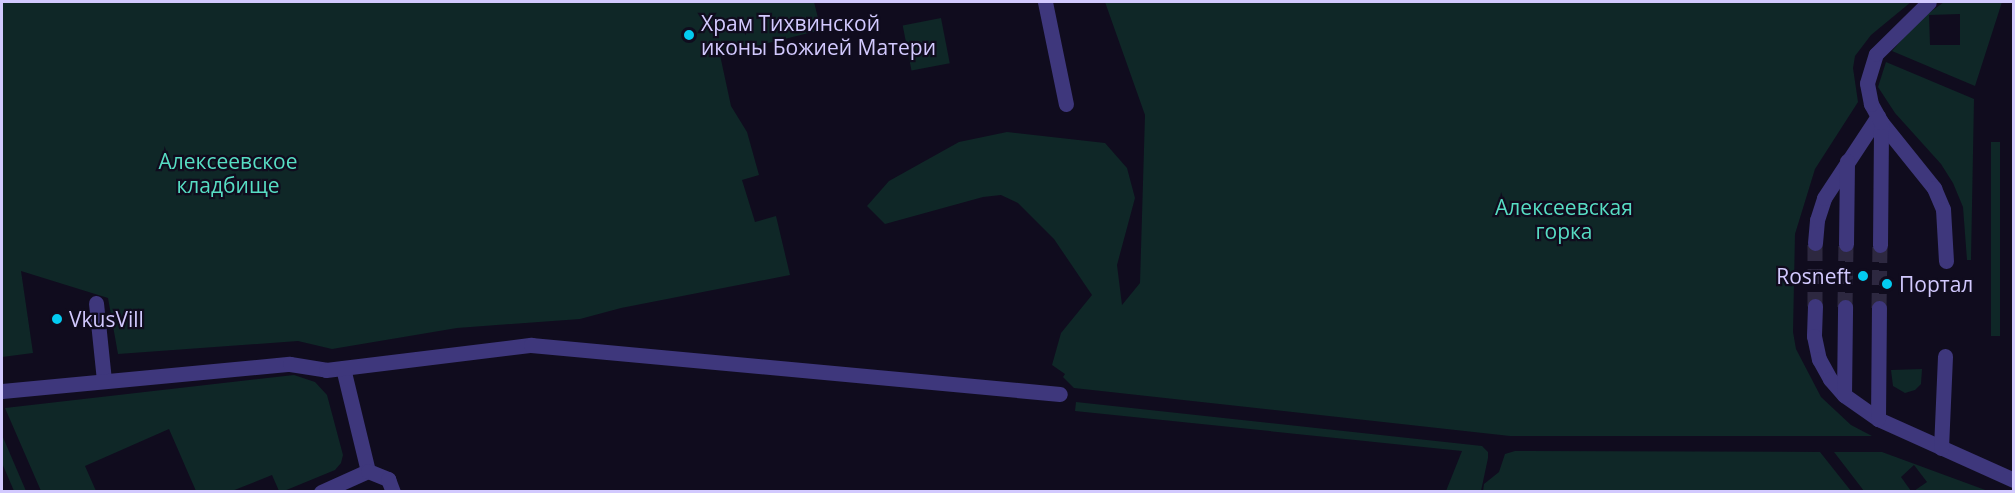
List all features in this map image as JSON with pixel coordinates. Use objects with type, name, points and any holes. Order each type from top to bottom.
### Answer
[{"type":"lane","points":[[1045,2],[1066,104]]},
{"type":"lane","points":[[1929,2],[1876,54],[1867,83],[1872,104],[1880,119],[1934,188],[1943,209],[1946,261]]},
{"type":"lane","points":[[1815,243],[1817,220],[1824,198],[1847,161],[1880,119]]},
{"type":"lane","points":[[1880,119],[1880,245]]},
{"type":"lane","points":[[1846,244],[1847,161]]},
{"type":"lane","points":[[96,303],[104,381]]},
{"type":"lane","points":[[1815,306],[1814,336],[1819,359],[1830,379],[1844,395],[1878,419],[2013,480]]},
{"type":"lane","points":[[1844,395],[1845,307]]},
{"type":"lane","points":[[1878,419],[1879,308]]},
{"type":"lane","points":[[2,391],[290,364],[326,370],[531,345],[1060,394]]},
{"type":"lane","points":[[1941,448],[1945,356]]},
{"type":"lane","points":[[343,368],[368,471]]},
{"type":"lane","points":[[321,492],[368,471],[388,479],[393,492]]},
{"type":"green space","name":"Алексеевское кладбище","points":[[2,2],[814,2],[821,30],[720,55],[731,106],[747,132],[759,175],[742,180],[755,222],[776,216],[790,275],[621,308],[580,319],[457,328],[332,349],[298,341],[118,354],[108,298],[21,271],[33,353],[2,357]]},
{"type":"green space","name":"Алексеевская горка","points":[[1105,2],[1911,2],[1871,35],[1855,56],[1853,68],[1858,102],[1815,169],[1795,234],[1793,332],[1796,349],[1821,397],[1851,425],[1872,436],[1510,436],[1074,388],[1063,377],[1065,374],[1052,365],[1061,333],[1092,295],[1054,239],[1018,203],[1001,195],[983,197],[885,224],[867,206],[889,181],[959,142],[1007,132],[1105,143],[1127,168],[1135,198],[1117,265],[1122,305],[1140,283],[1145,115]]},
{"type":"green space","points":[[1944,2],[2002,2],[1975,86],[1892,51],[1918,21]],"holes":[[[1960,14],[1960,45],[1930,45],[1929,15]]]},
{"type":"green space","points":[[941,18],[950,63],[911,71],[903,25]]},
{"type":"green space","points":[[1886,62],[1974,99],[1971,260],[1967,260],[1963,207],[1953,183],[1941,164],[1895,113],[1878,87]]},
{"type":"green space","points":[[1991,142],[2000,142],[2000,336],[1991,336]]},
{"type":"green space","points":[[1922,369],[1921,384],[1915,390],[1905,393],[1893,386],[1891,370]]},
{"type":"green space","points":[[294,375],[315,382],[327,395],[343,455],[341,463],[335,470],[284,491],[279,491],[272,475],[232,491],[196,491],[169,429],[85,466],[96,491],[41,491],[5,408]]},
{"type":"green space","points":[[1076,402],[1482,446],[1488,452],[1488,458],[1481,491],[1446,491],[1462,451],[1075,411]]},
{"type":"green space","points":[[2,435],[26,491],[14,491],[2,463]]},
{"type":"green space","points":[[1515,451],[1820,452],[1851,491],[1483,491],[1484,484],[1499,472],[1505,454]]},
{"type":"green space","points":[[1834,452],[1882,452],[1988,491],[1914,491],[1927,482],[1914,465],[1901,477],[1911,491],[1864,491]]},
{"type":"tunnel","points":[[1815,243],[1815,306]]},
{"type":"tunnel","points":[[1845,307],[1846,244]]},
{"type":"tunnel","points":[[1879,308],[1880,245]]},
{"type":"place","name":"Храм Тихвинской иконы Божией Матери","points":[[689,35]]},
{"type":"place","name":"Rosneft","points":[[1863,276]]},
{"type":"place","name":"Портал","points":[[1887,284]]},
{"type":"place","name":"VkusVill","points":[[57,319]]}]
